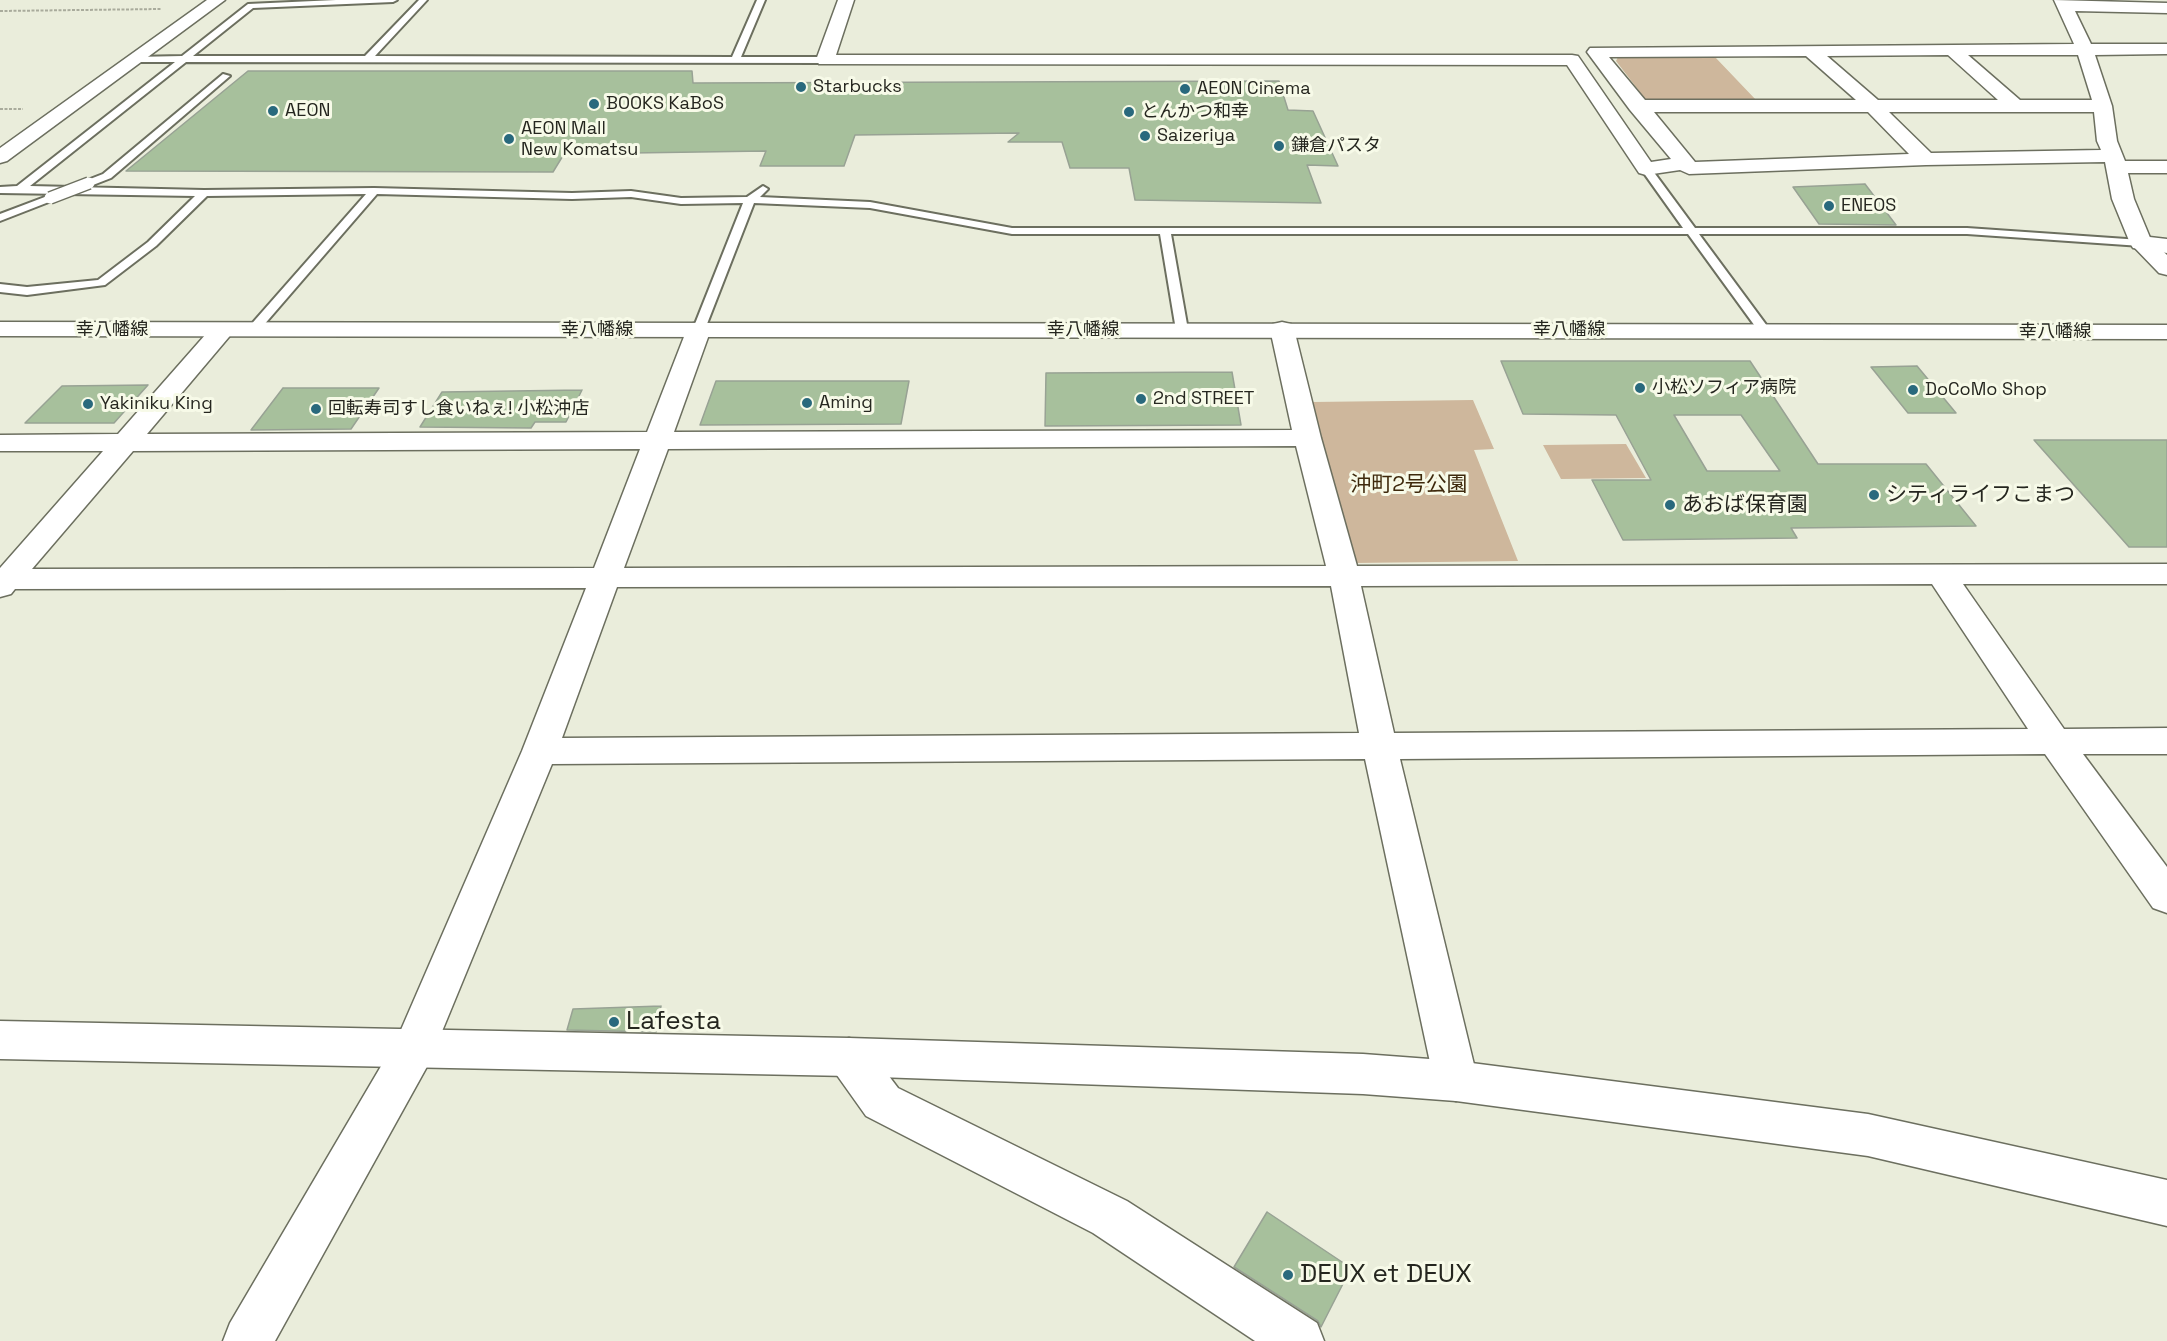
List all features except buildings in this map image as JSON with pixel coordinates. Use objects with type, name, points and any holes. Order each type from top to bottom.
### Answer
[{"type":"street","points":[[846,0],[825,60],[1572,60],[1646,169],[1685,163]]},
{"type":"street","points":[[2167,9],[2064,3],[2085,50],[2103,106],[2108,141],[2123,199],[2141,243],[2167,268]]},
{"type":"street","points":[[0,157],[211,4]]},
{"type":"street","points":[[2167,49],[1596,52],[1689,168],[1926,159],[2115,162],[2167,167]]},
{"type":"street","points":[[1953,51],[2015,106]]},
{"type":"street","points":[[1812,52],[1872,105],[1926,159]]},
{"type":"street","points":[[1637,106],[2103,106]]},
{"type":"street","points":[[2141,243],[2167,246]]},
{"type":"street","points":[[248,1341],[414,1050],[540,751],[699,329]]},
{"type":"street","name":"幸八幡線","points":[[0,330],[2167,332]]},
{"type":"street","points":[[1282,330],[1307,438],[1344,576],[1379,745],[1456,1081]]},
{"type":"street","points":[[2,582],[222,331]]},
{"type":"street","points":[[0,443],[1307,438]]},
{"type":"street","points":[[2,582],[2167,574]]},
{"type":"street","points":[[1941,575],[2054,741],[2167,897]]},
{"type":"street","points":[[540,751],[2167,741]]},
{"type":"street","points":[[0,1041],[849,1057],[1363,1074],[1456,1081],[1868,1136],[2167,1203]]},
{"type":"street","points":[[849,1057],[882,1102],[1110,1217],[1299,1341]]},
{"type":"lane","points":[[20,189],[251,6],[393,0]]},
{"type":"lane","points":[[367,58],[423,0]]},
{"type":"lane","points":[[735,60],[761,0]]},
{"type":"lane","points":[[137,59],[825,60]]},
{"type":"lane","points":[[0,218],[107,176],[226,76]]},
{"type":"lane","points":[[1646,169],[1764,330]]},
{"type":"lane","points":[[699,329],[750,200],[764,189]]},
{"type":"lane","points":[[0,190],[204,193],[374,191],[572,196],[631,194],[681,201],[750,200],[870,205],[1012,231],[1967,231],[2141,243]]},
{"type":"lane","points":[[252,331],[374,191]]},
{"type":"lane","points":[[0,288],[27,291],[101,283],[152,244],[204,193]]},
{"type":"lane","points":[[1165,231],[1182,330]]},
{"type":"path","points":[[0,11],[211,4]]},
{"type":"green space","points":[[1618,57],[1715,57],[1757,101],[1646,100],[1616,61]]},
{"type":"green space","name":"沖町2号公園","points":[[1473,400],[1494,449],[1474,450],[1518,561],[1354,563],[1312,402]]},
{"type":"green space","points":[[1626,444],[1646,478],[1561,479],[1543,445]]},
{"type":"place","name":"Starbucks","points":[[801,87]]},
{"type":"place","name":"AEON Cinema","points":[[1185,89]]},
{"type":"place","name":"BOOKS KaBoS","points":[[594,104]]},
{"type":"place","name":"AEON","points":[[273,111]]},
{"type":"place","name":"とんかつ和幸","points":[[1129,112]]},
{"type":"place","name":"Saizeriya","points":[[1145,136]]},
{"type":"place","name":"AEON Mall New Komatsu","points":[[509,139]]},
{"type":"place","name":"鎌倉パスタ","points":[[1279,146]]},
{"type":"place","name":"ENEOS","points":[[1829,206]]},
{"type":"place","name":"小松ソフィア病院","points":[[1640,388]]},
{"type":"place","name":"DoCoMo Shop","points":[[1913,390]]},
{"type":"place","name":"2nd STREET","points":[[1141,399]]},
{"type":"place","name":"Aming","points":[[807,403]]},
{"type":"place","name":"Yakiniku King","points":[[88,404]]},
{"type":"place","name":"回転寿司すし食いねぇ! 小松沖店","points":[[316,409]]},
{"type":"place","name":"シティライフこまつ","points":[[1874,495]]},
{"type":"place","name":"あおば保育園","points":[[1670,505]]},
{"type":"place","name":"Lafesta","points":[[614,1022]]},
{"type":"place","name":"DEUX et DEUX","points":[[1288,1275]]}]
